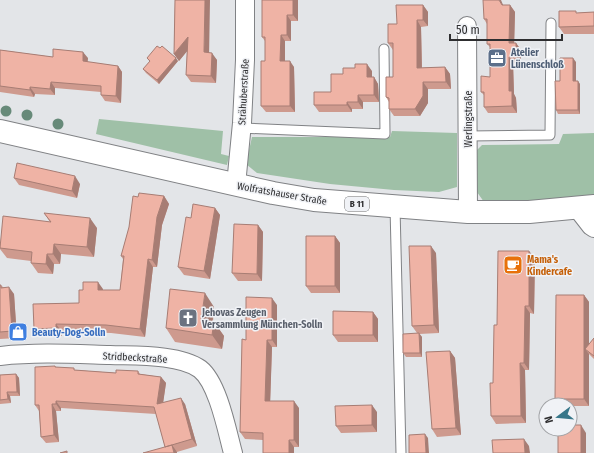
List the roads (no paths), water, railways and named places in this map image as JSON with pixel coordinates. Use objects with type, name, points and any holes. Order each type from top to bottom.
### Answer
[{"type":"main road","name":"Wolfratshauser Straße","points":[[0,131],[236,185],[314,200],[396,207],[445,209],[468,212],[529,212],[585,207]]},
{"type":"street","name":"Strähuberstraße","points":[[236,185],[245,60],[245,0]]},
{"type":"street","name":"Werlingstraße","points":[[467,26],[469,136],[468,212]]},
{"type":"street","points":[[585,207],[591,226],[594,228]]},
{"type":"street","name":"Stridbeckstraße","points":[[0,356],[59,353],[159,357],[186,362],[200,369],[212,384],[233,453]]},
{"type":"lane","points":[[469,136],[550,135],[551,22]]},
{"type":"lane","points":[[241,128],[385,134],[384,49]]},
{"type":"lane","points":[[396,207],[401,453]]},
{"type":"place","name":"Atelier Lünenschloß","points":[[497,58]]},
{"type":"place","name":"Mama's Kindercafe","points":[[513,265]]},
{"type":"place","name":"Jehovas Zeugen Versammlung München-Solln","points":[[188,318]]},
{"type":"place","name":"Beauty-Dog-Solln","points":[[18,332]]}]
